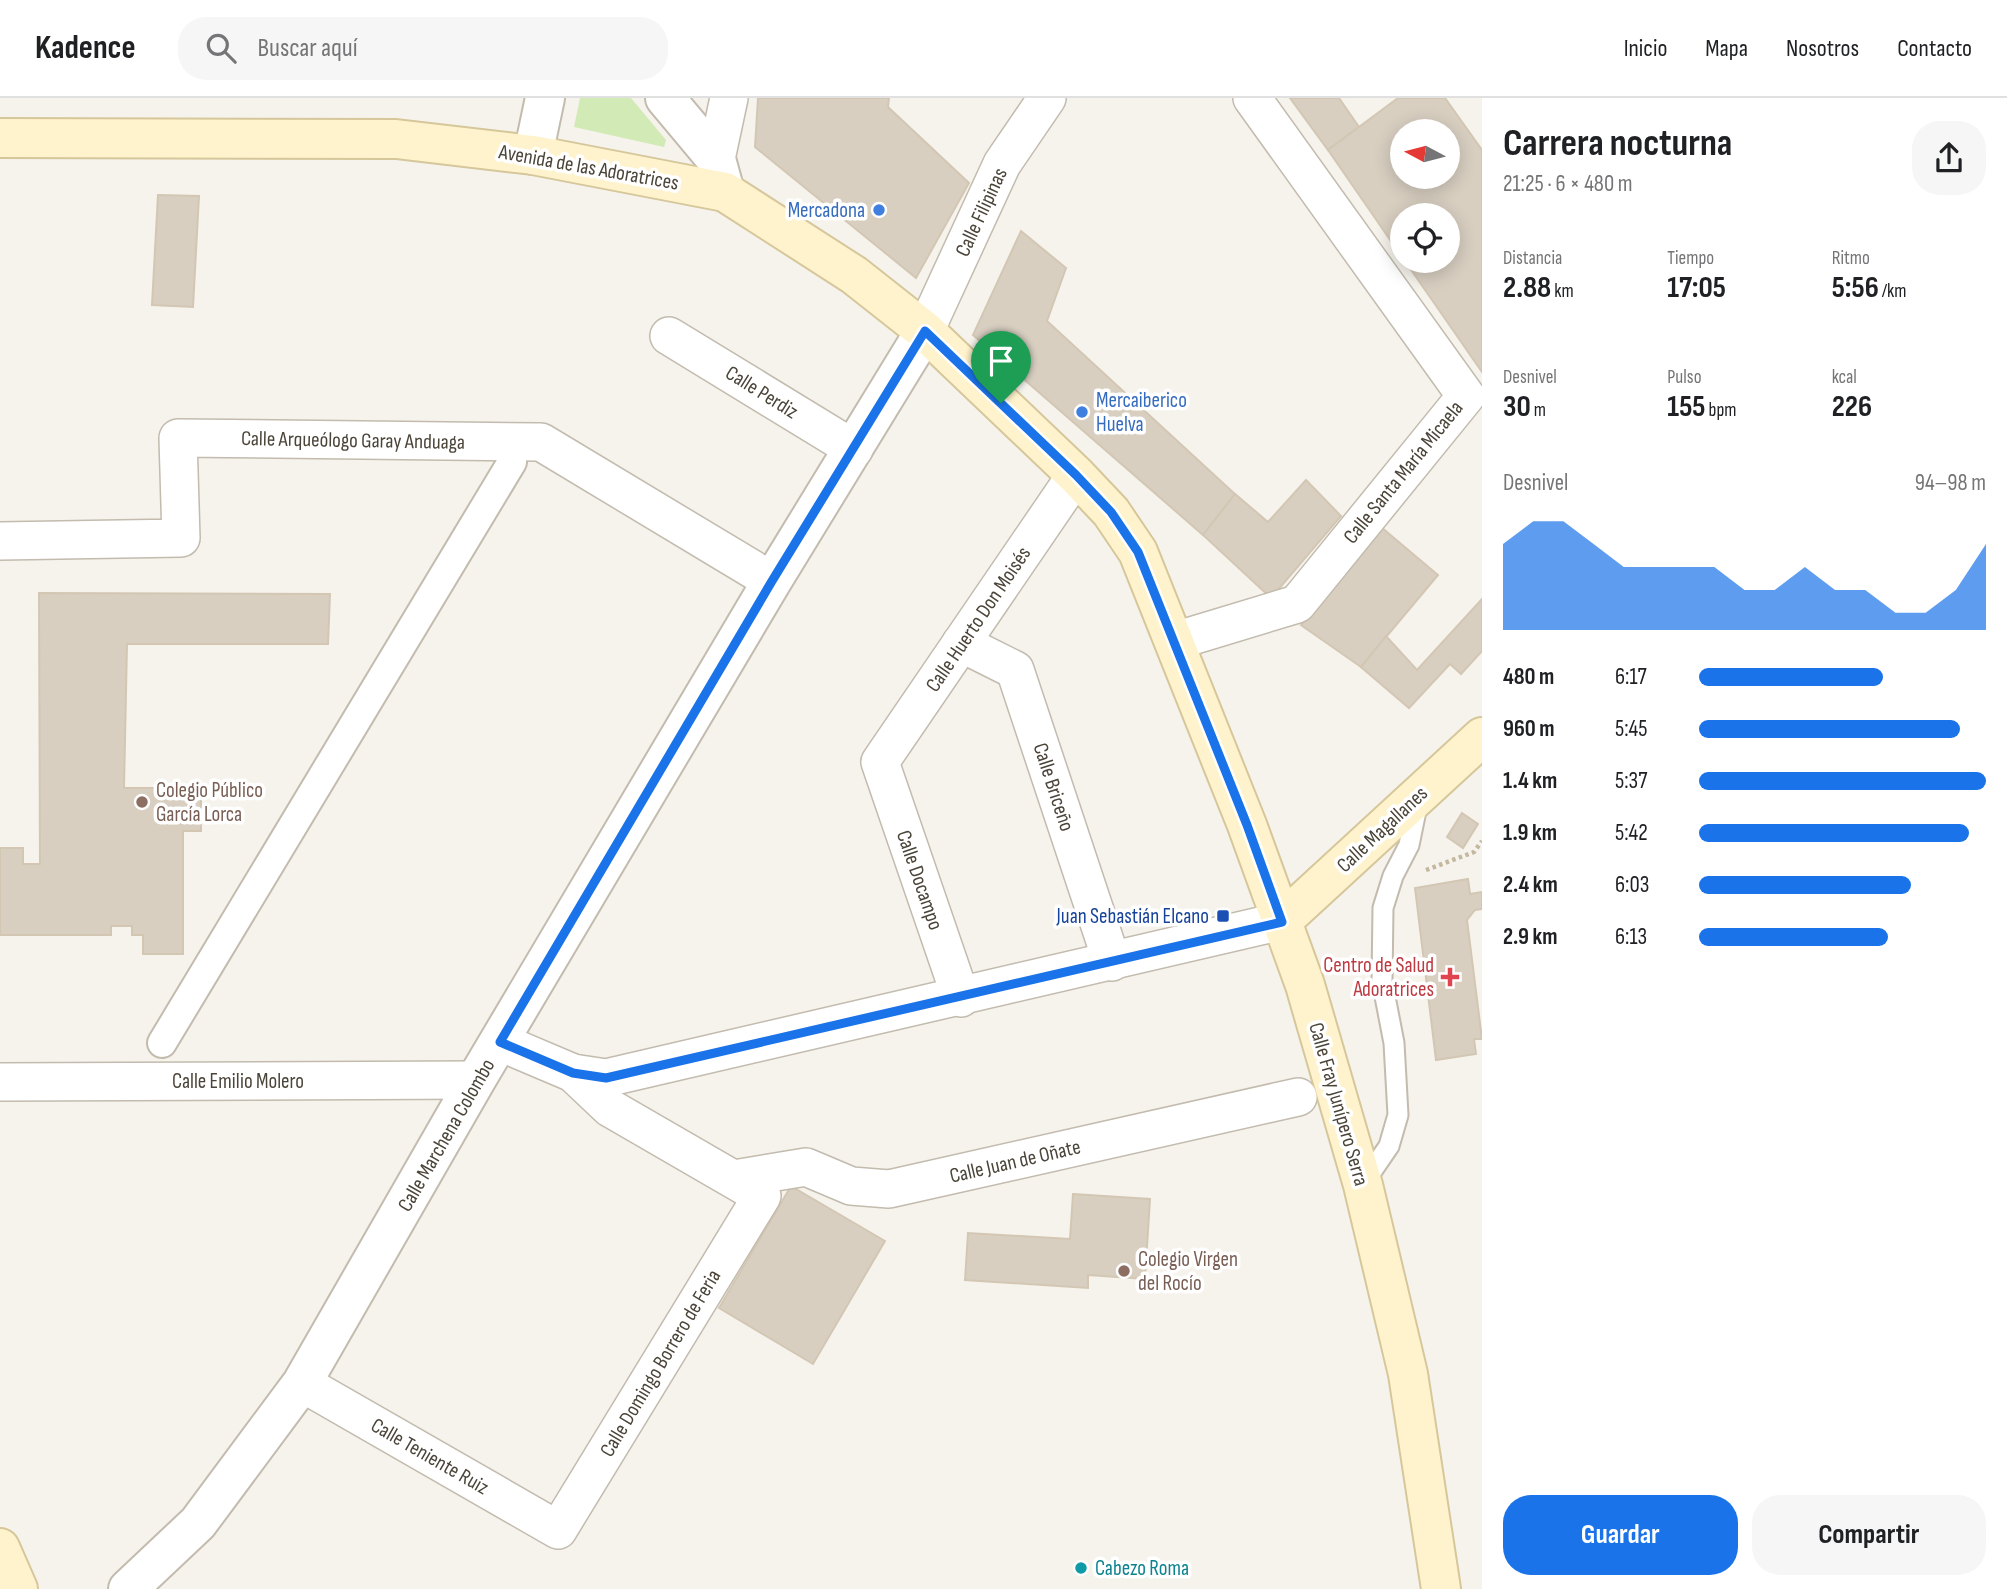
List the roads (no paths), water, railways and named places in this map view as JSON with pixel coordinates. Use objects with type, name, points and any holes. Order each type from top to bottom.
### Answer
[{"type":"main road","name":"Avenida de las Adoratrices","points":[[0,138],[396,139],[533,155],[628,175],[721,175],[925,331],[1076,475]]},
{"type":"main road","name":"Calle Fray Junípero Serra","points":[[1076,475],[1111,512],[1138,552],[1175,641],[1305,985],[1363,1185],[1408,1374],[1440,1589]]},
{"type":"main road","name":"Calle Magallanes","points":[[1282,922],[1482,737]]},
{"type":"main road","name":"Calle Fray Junípero Serra","points":[[1424,1486],[1426,1589]]},
{"type":"main road","points":[[0,1548],[18,1589]]},
{"type":"street","points":[[533,155],[545,98]]},
{"type":"street","points":[[665,98],[721,175]]},
{"type":"street","points":[[721,175],[729,98]]},
{"type":"street","name":"Calle Filipinas","points":[[925,331],[1002,164],[1047,98]]},
{"type":"street","name":"Calle Santa María Micaela","points":[[1175,641],[1297,604],[1466,396],[1252,98]]},
{"type":"street","name":"Calle Marchena Colombo","points":[[128,1589],[198,1523],[302,1383],[477,1080],[772,581],[925,331]]},
{"type":"street","name":"Calle Perdiz","points":[[669,336],[854,449]]},
{"type":"street","name":"Calle Arqueólogo Garay Anduaga","points":[[0,541],[181,538],[178,438],[541,442],[772,581]]},
{"type":"street","points":[[162,1043],[512,462]]},
{"type":"street","name":"Calle Huerto Don Moisés","points":[[880,762],[1076,475]]},
{"type":"street","name":"Calle Briceño","points":[[961,643],[1015,670],[1112,962]]},
{"type":"street","name":"Calle Docampo","points":[[880,762],[961,998]]},
{"type":"street","points":[[500,1042],[573,1073],[606,1078],[1282,922]]},
{"type":"street","points":[[573,1073],[610,1108],[748,1187]]},
{"type":"street","name":"Calle Emilio Molero","points":[[0,1083],[477,1080]]},
{"type":"street","name":"Calle Juan de Oñate","points":[[748,1187],[806,1167],[851,1186],[889,1189],[1298,1097]]},
{"type":"street","name":"Calle Domingo Borrero de Feria","points":[[558,1530],[748,1187]]},
{"type":"street","name":"Calle Teniente Ruiz","points":[[302,1383],[558,1530]]},
{"type":"lane","points":[[1363,1185],[1389,1146],[1398,1115],[1394,1043],[1382,981],[1383,908],[1393,876],[1409,845],[1419,795]]},
{"type":"place","name":"Mercadona","points":[[879,210]]},
{"type":"place","name":"Mercaiberico Huelva","points":[[1082,412]]},
{"type":"place","name":"Colegio Público García Lorca","points":[[142,802]]},
{"type":"place","name":"Juan Sebastián Elcano","points":[[1223,916]]},
{"type":"place","name":"Centro de Salud Adoratrices","points":[[1450,977]]},
{"type":"place","name":"Colegio Virgen del Rocío","points":[[1124,1271]]},
{"type":"place","name":"Cabezo Roma","points":[[1081,1568]]}]
